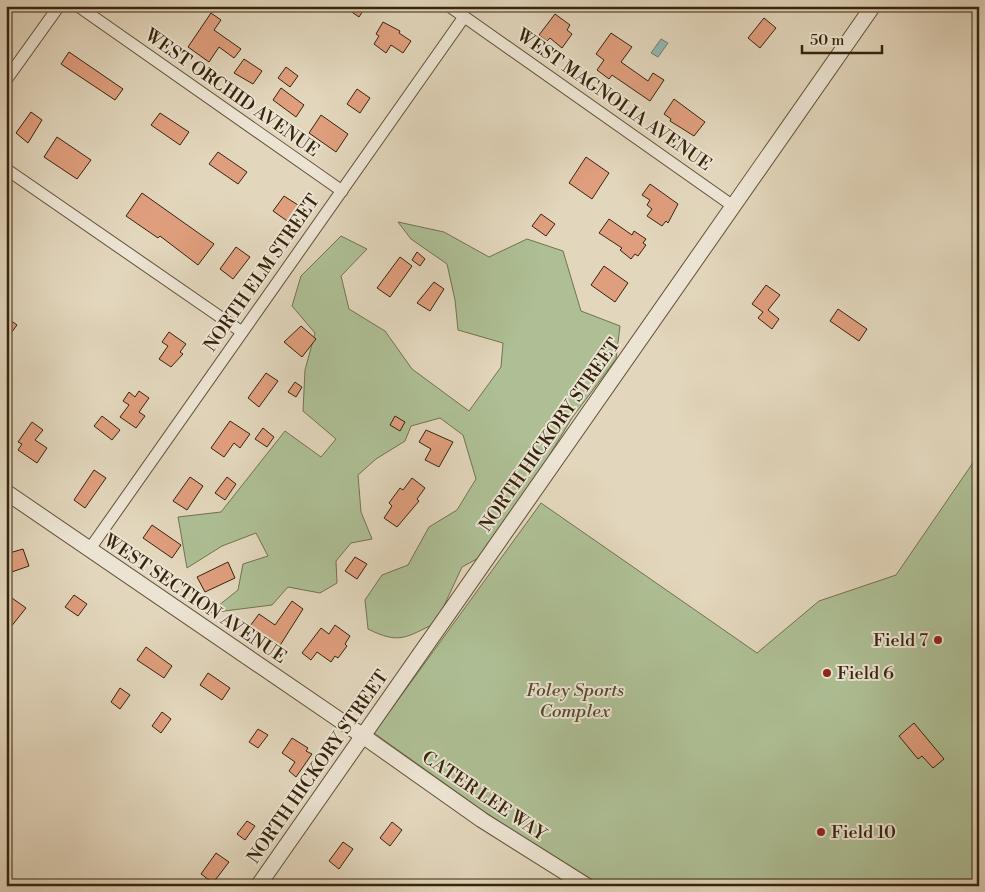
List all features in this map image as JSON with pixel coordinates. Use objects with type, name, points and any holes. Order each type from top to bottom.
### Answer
[{"type":"street","points":[[6,80],[59,6]]},
{"type":"street","name":"WEST ORCHID AVENUE","points":[[78,6],[342,191]]},
{"type":"street","name":"WEST MAGNOLIA AVENUE","points":[[449,6],[733,206]]},
{"type":"street","name":"NORTH HICKORY STREET","points":[[258,886],[873,6]]},
{"type":"street","name":"NORTH ELM STREET","points":[[90,550],[464,17]]},
{"type":"street","points":[[6,169],[242,332]]},
{"type":"street","name":"WEST SECTION AVENUE","points":[[6,492],[363,736]]},
{"type":"street","name":"CATER LEE WAY","points":[[363,736],[482,820],[587,886]]},
{"type":"green space","points":[[398,222],[444,232],[489,257],[527,239],[563,251],[581,311],[620,326],[616,359],[572,418],[547,459],[525,513],[484,555],[462,567],[436,623],[410,635],[396,638],[388,637],[368,629],[365,600],[382,575],[408,565],[429,527],[457,510],[476,479],[463,435],[440,418],[411,426],[405,441],[376,459],[358,475],[361,512],[372,539],[351,543],[336,561],[337,583],[320,593],[288,587],[272,605],[209,613],[238,590],[243,564],[268,556],[256,533],[222,546],[187,568],[178,517],[221,512],[285,431],[321,457],[336,439],[303,411],[305,370],[315,333],[292,306],[301,276],[341,236],[367,249],[341,276],[349,309],[385,331],[412,369],[469,411],[501,367],[503,343],[458,330],[455,300],[447,264],[411,239]]},
{"type":"green space","name":"Foley Sports Complex","points":[[979,454],[979,886],[599,886],[489,815],[374,733],[541,503],[757,653],[819,601],[896,575]]},
{"type":"water","points":[[661,39],[668,43],[658,57],[651,53]]},
{"type":"building","points":[[343,6],[366,6],[359,17]]},
{"type":"building","points":[[211,13],[221,20],[214,30],[241,49],[234,58],[219,47],[209,62],[188,47]]},
{"type":"building","points":[[555,14],[570,25],[567,30],[572,34],[562,48],[550,38],[547,41],[539,35]]},
{"type":"building","points":[[764,18],[776,28],[760,48],[748,38]]},
{"type":"building","points":[[383,22],[400,31],[399,33],[411,41],[403,53],[391,45],[386,53],[374,44],[379,36],[376,34]]},
{"type":"building","points":[[611,33],[632,47],[621,62],[648,81],[653,73],[664,80],[650,101],[612,75],[609,79],[597,70],[604,60],[596,54]]},
{"type":"building","points":[[69,52],[123,89],[115,100],[61,64]]},
{"type":"building","points":[[244,59],[262,71],[253,84],[234,73]]},
{"type":"building","points":[[286,67],[298,76],[290,87],[278,78]]},
{"type":"building","points":[[281,88],[304,105],[296,117],[273,100]]},
{"type":"building","points":[[357,89],[370,98],[360,113],[347,104]]},
{"type":"building","points":[[674,99],[705,122],[694,136],[670,121],[671,119],[664,114]]},
{"type":"building","points":[[31,112],[42,120],[28,143],[16,133]]},
{"type":"building","points":[[160,113],[189,132],[180,145],[151,125]]},
{"type":"building","points":[[321,115],[348,134],[336,152],[309,133]]},
{"type":"building","points":[[57,137],[91,160],[77,179],[44,157]]},
{"type":"building","points":[[218,152],[247,172],[238,184],[209,164]]},
{"type":"building","points":[[586,157],[609,173],[592,199],[569,183]]},
{"type":"building","points":[[650,184],[678,204],[668,223],[666,221],[662,226],[647,216],[652,209],[647,205],[650,200],[642,195]]},
{"type":"building","points":[[142,193],[214,244],[198,265],[160,236],[158,238],[126,216]]},
{"type":"building","points":[[284,196],[301,207],[290,223],[273,211]]},
{"type":"building","points":[[541,214],[555,224],[546,236],[532,226]]},
{"type":"building","points":[[609,219],[632,235],[634,231],[646,239],[643,243],[646,245],[638,256],[635,254],[631,259],[620,250],[622,248],[599,233]]},
{"type":"building","points":[[236,247],[250,257],[233,279],[220,269]]},
{"type":"building","points":[[417,252],[425,259],[420,266],[412,260]]},
{"type":"building","points":[[400,257],[412,266],[390,297],[377,288]]},
{"type":"building","points":[[604,266],[628,283],[615,302],[591,285]]},
{"type":"building","points":[[434,282],[444,289],[430,311],[417,303]]},
{"type":"building","points":[[766,285],[780,295],[768,310],[779,319],[772,329],[758,318],[763,312],[752,304]]},
{"type":"building","points":[[838,309],[867,329],[859,341],[830,321]]},
{"type":"building","points":[[6,317],[17,325],[6,340]]},
{"type":"building","points":[[301,326],[316,339],[302,357],[284,342]]},
{"type":"building","points":[[169,332],[186,344],[180,352],[183,354],[171,367],[159,359],[168,346],[162,342]]},
{"type":"building","points":[[266,373],[278,381],[259,407],[248,398]]},
{"type":"building","points":[[295,382],[302,387],[296,397],[288,392]]},
{"type":"building","points":[[139,391],[149,398],[139,412],[145,416],[136,428],[120,417],[129,405],[123,401],[129,392],[135,397]]},
{"type":"building","points":[[102,416],[120,430],[112,440],[94,426]]},
{"type":"building","points":[[395,416],[405,422],[400,431],[390,425]]},
{"type":"building","points":[[230,421],[250,434],[240,448],[234,443],[224,457],[211,448]]},
{"type":"building","points":[[32,422],[43,430],[35,440],[47,448],[37,463],[18,450],[22,444],[18,442]]},
{"type":"building","points":[[263,428],[274,437],[267,447],[255,439]]},
{"type":"building","points":[[426,430],[453,442],[439,467],[425,460],[431,449],[419,442]]},
{"type":"building","points":[[94,470],[106,478],[85,508],[74,500]]},
{"type":"building","points":[[190,477],[203,486],[187,510],[173,501]]},
{"type":"building","points":[[227,477],[236,484],[225,500],[215,493]]},
{"type":"building","points":[[412,478],[425,488],[417,499],[419,501],[397,527],[384,518],[392,506],[389,503],[400,488],[403,490]]},
{"type":"building","points":[[152,525],[181,545],[172,558],[143,538]]},
{"type":"building","points":[[23,549],[29,566],[6,574],[6,554]]},
{"type":"building","points":[[355,557],[367,564],[357,579],[345,571]]},
{"type":"building","points":[[228,562],[235,578],[205,592],[197,577]]},
{"type":"building","points":[[74,595],[87,604],[78,616],[65,607]]},
{"type":"building","points":[[12,598],[26,608],[6,633],[6,606]]},
{"type":"building","points":[[292,601],[303,609],[279,647],[250,626],[259,614],[275,625]]},
{"type":"building","points":[[335,625],[350,636],[345,644],[347,646],[338,658],[335,656],[331,662],[317,652],[311,660],[302,653],[321,628],[329,634]]},
{"type":"building","points":[[146,647],[172,666],[164,678],[137,660]]},
{"type":"building","points":[[208,673],[230,688],[222,700],[200,685]]},
{"type":"building","points":[[120,688],[130,695],[120,709],[111,702]]},
{"type":"building","points":[[162,712],[171,719],[161,733],[152,726]]},
{"type":"building","points":[[914,723],[944,759],[933,768],[922,756],[918,759],[899,736]]},
{"type":"building","points":[[258,729],[268,735],[258,748],[249,742]]},
{"type":"building","points":[[292,738],[308,748],[306,751],[312,754],[296,777],[289,771],[295,762],[282,753]]},
{"type":"building","points":[[247,821],[255,826],[245,840],[237,834]]},
{"type":"building","points":[[392,822],[402,830],[390,846],[380,838]]},
{"type":"building","points":[[343,842],[353,849],[339,869],[329,861]]},
{"type":"building","points":[[216,853],[229,862],[213,883],[201,874]]},
{"type":"place","name":"Field 7","points":[[938,640]]},
{"type":"place","name":"Field 6","points":[[827,673]]},
{"type":"place","name":"Field 10","points":[[821,832]]}]
